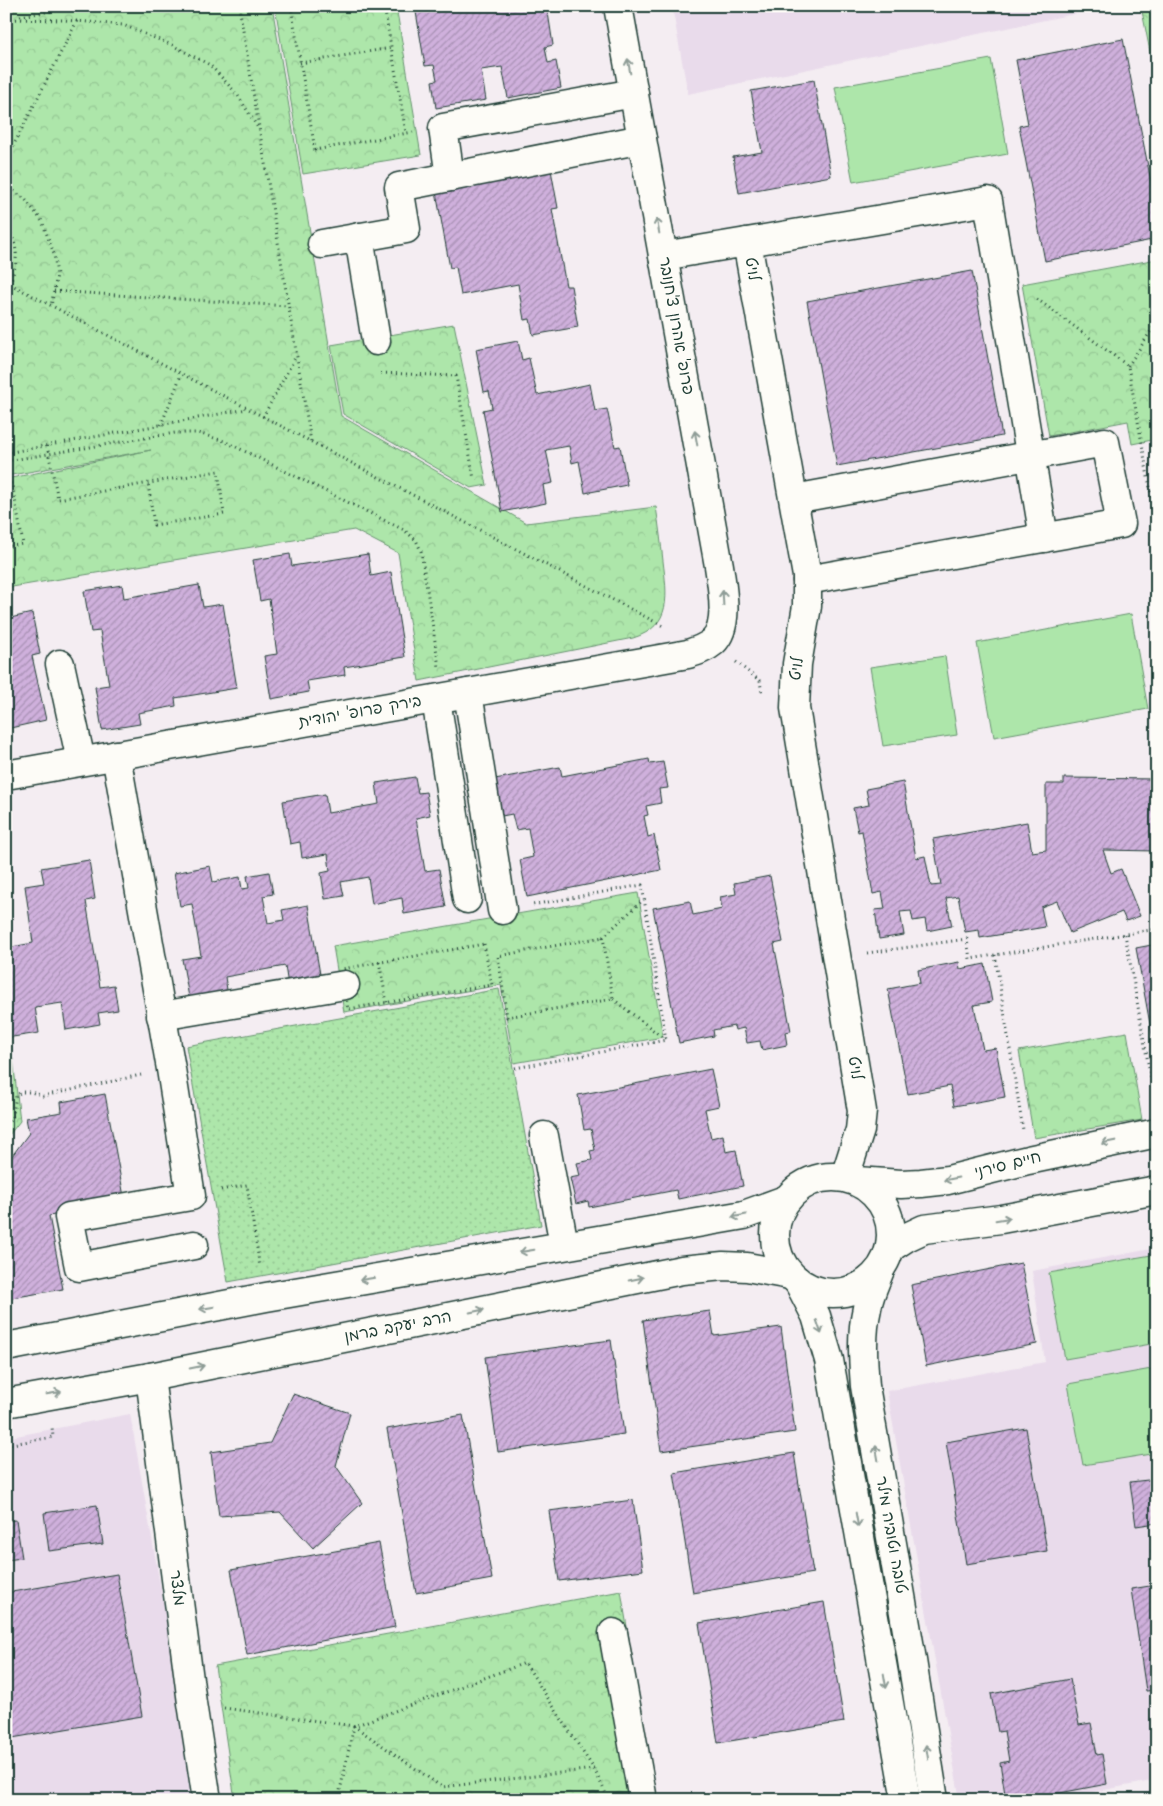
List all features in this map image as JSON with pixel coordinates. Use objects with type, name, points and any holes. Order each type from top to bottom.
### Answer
[{"type":"street","name":"פרופ' אהרון צ'חנובר","points":[[618,6],[722,584],[724,601],[721,630],[717,638],[708,646]]},
{"type":"street","points":[[450,177],[443,128],[634,93]]},
{"type":"street","points":[[322,244],[406,229],[399,187],[642,139]]},
{"type":"street","points":[[746,242],[988,201],[1044,538]]},
{"type":"street","points":[[359,237],[376,341]]},
{"type":"street","name":"לויט","points":[[663,256],[746,242],[794,499],[807,580],[807,606],[797,664],[795,708],[862,1111],[851,1179]]},
{"type":"street","points":[[794,499],[1105,442],[1121,524],[807,580]]},
{"type":"street","name":"בירק פרופ' יהודית","points":[[6,775],[688,654],[708,646]]},
{"type":"street","points":[[60,664],[81,761]]},
{"type":"street","points":[[449,696],[467,900]]},
{"type":"street","points":[[449,696],[502,910]]},
{"type":"street","points":[[116,755],[162,1016],[190,1196],[69,1217],[79,1267],[194,1245]]},
{"type":"street","points":[[162,1016],[344,985]]},
{"type":"street","name":"חיים סירני","points":[[851,1179],[922,1184],[948,1180],[1028,1160],[1157,1133]]},
{"type":"street","points":[[544,1136],[564,1245]]},
{"type":"street","points":[[885,1259],[892,1235],[885,1209],[869,1188],[851,1179],[832,1176],[818,1178],[806,1183],[794,1191],[786,1200],[778,1215],[774,1230],[776,1247],[781,1262],[794,1279],[811,1290],[824,1293],[840,1293],[855,1290],[868,1282],[885,1259],[907,1237],[924,1229],[1001,1219],[1157,1190]]},
{"type":"street","points":[[6,1347],[266,1297],[744,1215],[786,1200]]},
{"type":"street","name":"טובה וטוביה מילר","points":[[885,1259],[867,1307],[863,1354],[865,1386],[911,1654],[933,1796]]},
{"type":"street","name":"הרב יעקב ברמן","points":[[6,1403],[682,1270],[731,1266],[747,1267],[794,1279]]},
{"type":"street","name":"טובה וטוביה מילר","points":[[794,1279],[816,1316],[829,1360],[900,1799]]},
{"type":"street","name":"מלצר","points":[[150,1376],[192,1703],[207,1800]]},
{"type":"street","points":[[613,1633],[643,1800]]},
{"type":"street","points":[[900,1799],[933,1796]]},
{"type":"path","points":[[6,19],[84,6]]},
{"type":"path","points":[[239,6],[311,442]]},
{"type":"path","points":[[290,6],[315,150],[443,128]]},
{"type":"path","points":[[384,6],[406,133]]},
{"type":"path","points":[[12,18],[77,21],[123,26],[172,45],[210,65],[237,94],[260,131]]},
{"type":"path","points":[[6,160],[77,21]]},
{"type":"path","points":[[300,63],[391,48]]},
{"type":"path","points":[[6,185],[25,199],[42,221],[54,254],[58,274],[51,306]]},
{"type":"path","points":[[6,225],[12,234],[17,255],[14,275],[6,292]]},
{"type":"path","points":[[1000,271],[1128,366],[1157,527]]},
{"type":"path","points":[[10,284],[247,409],[708,646]]},
{"type":"path","points":[[54,291],[288,306]]},
{"type":"path","points":[[1128,366],[1157,322]]},
{"type":"path","points":[[376,341],[378,373],[456,376],[474,479]]},
{"type":"path","points":[[263,417],[296,355]]},
{"type":"path","points":[[161,425],[181,374]]},
{"type":"path","points":[[6,453],[247,409]]},
{"type":"path","points":[[6,461],[175,433],[198,433],[224,441],[404,530],[416,540],[421,551],[449,696]]},
{"type":"path","points":[[47,446],[58,499],[148,483],[218,471],[224,514],[154,524],[148,483]]},
{"type":"path","points":[[6,484],[12,483],[23,544],[6,547]]},
{"type":"path","points":[[502,910],[642,885],[666,1040]]},
{"type":"path","points":[[613,999],[507,1017],[498,956],[602,937],[644,900]]},
{"type":"path","points":[[836,958],[967,939],[970,959],[1157,929]]},
{"type":"path","points":[[1125,934],[1155,1104]]},
{"type":"path","points":[[602,937],[613,999],[666,1040]]},
{"type":"path","points":[[484,944],[492,985],[348,1010],[342,969],[379,962],[484,944]]},
{"type":"path","points":[[994,955],[1028,1160]]},
{"type":"path","points":[[379,962],[386,1003]]},
{"type":"path","points":[[515,1068],[666,1040]]},
{"type":"path","points":[[6,1125],[12,1118],[16,1096],[21,1092],[31,1092],[43,1096],[170,1069]]},
{"type":"path","points":[[190,1196],[247,1185],[266,1297]]},
{"type":"path","points":[[354,1726],[525,1663],[594,1769],[609,1800]]},
{"type":"path","points":[[192,1703],[354,1726],[442,1787],[594,1769]]},
{"type":"path","points":[[338,1800],[354,1726]]},
{"type":"shaded area","points":[[672,6],[1113,6],[688,94]]},
{"type":"shaded area","points":[[1157,1248],[1157,1780],[1049,1800],[960,1800],[887,1391],[1045,1362],[1032,1271]]},
{"type":"shaded area","points":[[130,1414],[198,1800],[6,1800],[6,1438]]},
{"type":"shaded area","points":[[1157,1790],[1157,1800],[1101,1800]]},
{"type":"green space","points":[[6,6],[272,6],[341,416],[526,523],[656,507],[666,597],[661,617],[655,626],[646,633],[633,638],[419,681],[398,553],[354,530],[6,588],[6,479],[151,450],[6,476]]},
{"type":"green space","points":[[275,6],[396,6],[421,155],[303,174]]},
{"type":"green space","points":[[1141,6],[1157,6],[1157,87]]},
{"type":"green space","points":[[991,59],[1008,154],[853,182],[835,87]]},
{"type":"green space","points":[[1157,259],[1157,439],[1132,444],[1128,421],[1049,436],[1022,284]]},
{"type":"green space","points":[[454,324],[487,485],[471,488],[343,414],[331,345]]},
{"type":"green space","points":[[1131,614],[1148,709],[994,737],[977,643]]},
{"type":"green space","points":[[945,656],[957,735],[883,746],[870,667]]},
{"type":"green space","points":[[638,893],[663,1037],[514,1063],[501,985],[344,1012],[333,946]]},
{"type":"green space","points":[[499,989],[541,1225],[228,1282],[186,1046]]},
{"type":"green space","points":[[1127,1032],[1142,1120],[1034,1138],[1019,1051]]},
{"type":"green space","points":[[13,1059],[20,1121],[6,1139],[6,1060]]},
{"type":"green space","points":[[1157,1254],[1157,1343],[1065,1359],[1049,1273]]},
{"type":"green space","points":[[1157,1368],[1157,1453],[1083,1465],[1068,1384]]},
{"type":"green space","points":[[621,1591],[656,1800],[235,1800],[215,1666]]},
{"type":"building","points":[[415,6],[547,6],[553,45],[545,47],[548,63],[556,61],[561,88],[508,98],[502,67],[481,70],[486,100],[436,108],[432,81],[437,80],[434,65],[425,66]]},
{"type":"building","points":[[1123,39],[1157,212],[1157,239],[1045,261],[1019,126],[1028,124],[1016,60]]},
{"type":"building","points":[[814,80],[831,176],[739,193],[733,157],[762,152],[751,91]]},
{"type":"building","points":[[551,170],[558,208],[552,209],[566,286],[571,286],[578,327],[533,335],[530,319],[524,320],[518,284],[461,295],[456,267],[450,268],[436,192]]},
{"type":"building","points":[[972,271],[1002,436],[837,466],[807,301]]},
{"type":"building","points":[[518,341],[522,360],[529,358],[537,395],[590,384],[595,411],[607,409],[615,447],[620,446],[627,485],[585,493],[579,461],[572,463],[569,446],[546,450],[553,483],[543,485],[546,503],[502,512],[483,410],[492,408],[489,391],[484,392],[476,349]]},
{"type":"building","points":[[290,554],[292,566],[368,554],[371,576],[391,572],[405,657],[344,667],[345,675],[307,681],[309,692],[271,699],[264,656],[277,654],[269,599],[260,601],[253,560]]},
{"type":"building","points":[[122,585],[124,598],[199,585],[203,607],[223,604],[237,688],[175,698],[176,706],[138,713],[140,724],[102,730],[95,687],[109,685],[100,631],[91,632],[84,591]]},
{"type":"building","points":[[32,613],[40,654],[32,656],[46,720],[6,729],[6,619]]},
{"type":"building","points":[[649,759],[650,764],[663,762],[668,788],[659,789],[661,803],[646,806],[648,815],[644,816],[648,837],[654,835],[661,870],[527,897],[520,860],[533,857],[528,828],[516,830],[512,814],[502,816],[495,779],[560,767],[562,776]]},
{"type":"building","points":[[415,777],[418,793],[426,792],[430,815],[416,818],[425,871],[439,869],[446,907],[404,914],[402,898],[372,904],[368,877],[341,882],[344,896],[325,899],[321,873],[330,871],[328,854],[302,858],[300,842],[290,844],[283,801],[325,794],[328,813],[379,804],[376,783]]},
{"type":"building","points":[[1064,778],[1157,779],[1157,851],[1103,850],[1111,873],[1121,869],[1140,916],[1126,921],[1122,912],[1070,933],[1057,901],[1041,907],[1045,927],[980,938],[979,930],[965,932],[958,896],[946,898],[952,926],[927,931],[925,919],[913,921],[911,911],[900,912],[904,935],[879,939],[875,910],[885,909],[882,892],[873,894],[862,831],[858,832],[853,808],[869,805],[866,789],[903,782],[916,858],[925,856],[931,886],[941,885],[933,839],[1027,822],[1032,852],[1046,850],[1046,784],[1064,784]]},
{"type":"building","points":[[89,860],[95,899],[86,901],[100,987],[114,985],[118,1010],[98,1013],[100,1024],[66,1030],[62,1003],[35,1007],[39,1033],[6,1038],[6,948],[33,943],[25,886],[44,883],[41,868]]},
{"type":"building","points":[[210,866],[213,882],[240,877],[242,889],[249,888],[247,876],[269,872],[273,894],[263,896],[268,923],[284,920],[282,910],[308,905],[321,980],[288,985],[285,966],[225,977],[228,996],[190,1003],[182,959],[201,956],[192,904],[180,906],[174,873]]},
{"type":"building","points":[[770,876],[783,942],[774,944],[791,1031],[785,1032],[787,1045],[762,1050],[760,1041],[747,1043],[744,1028],[735,1030],[734,1026],[713,1030],[714,1036],[679,1043],[653,908],[690,901],[693,915],[722,909],[720,897],[736,894],[734,883]]},
{"type":"building","points":[[1157,944],[1157,1062],[1136,948]]},
{"type":"building","points":[[959,962],[960,969],[985,964],[992,1002],[974,1005],[983,1050],[996,1048],[1005,1097],[954,1106],[950,1086],[908,1094],[888,989],[920,983],[918,970]]},
{"type":"building","points":[[711,1069],[719,1106],[705,1109],[711,1138],[723,1135],[726,1152],[736,1150],[743,1186],[678,1199],[676,1190],[589,1207],[588,1201],[576,1204],[570,1178],[580,1176],[577,1163],[592,1160],[590,1151],[595,1150],[591,1129],[584,1130],[578,1095]]},
{"type":"building","points":[[105,1094],[125,1202],[49,1216],[63,1289],[6,1299],[6,1164],[29,1133],[26,1118],[62,1112],[61,1102]]},
{"type":"building","points":[[1021,1263],[1037,1344],[926,1366],[911,1285]]},
{"type":"building","points":[[710,1311],[714,1336],[781,1327],[795,1432],[661,1451],[643,1320]]},
{"type":"building","points":[[611,1340],[624,1434],[498,1452],[485,1357]]},
{"type":"building","points":[[293,1394],[350,1413],[336,1466],[362,1503],[313,1548],[280,1512],[219,1516],[215,1486],[211,1452],[270,1443]]},
{"type":"building","points":[[463,1415],[492,1579],[416,1593],[387,1429]]},
{"type":"building","points":[[1026,1428],[1047,1551],[966,1564],[946,1442]]},
{"type":"building","points":[[794,1453],[813,1573],[693,1593],[674,1473]]},
{"type":"building","points":[[1157,1479],[1157,1523],[1136,1526],[1130,1482]]},
{"type":"building","points":[[633,1500],[643,1570],[559,1581],[549,1511]]},
{"type":"building","points":[[97,1505],[103,1544],[49,1551],[44,1513]]},
{"type":"building","points":[[16,1520],[22,1558],[6,1560],[6,1521]]},
{"type":"building","points":[[379,1543],[395,1627],[247,1655],[231,1570]]},
{"type":"building","points":[[1157,1549],[1157,1690],[1146,1691],[1131,1589],[1156,1585],[1151,1550]]},
{"type":"building","points":[[117,1574],[142,1716],[6,1739],[6,1593]]},
{"type":"building","points":[[824,1602],[844,1722],[718,1743],[699,1623]]},
{"type":"building","points":[[1070,1679],[1079,1725],[1091,1723],[1097,1755],[1102,1754],[1107,1784],[1023,1800],[1006,1800],[1000,1763],[1009,1761],[1004,1731],[998,1732],[991,1694]]}]
